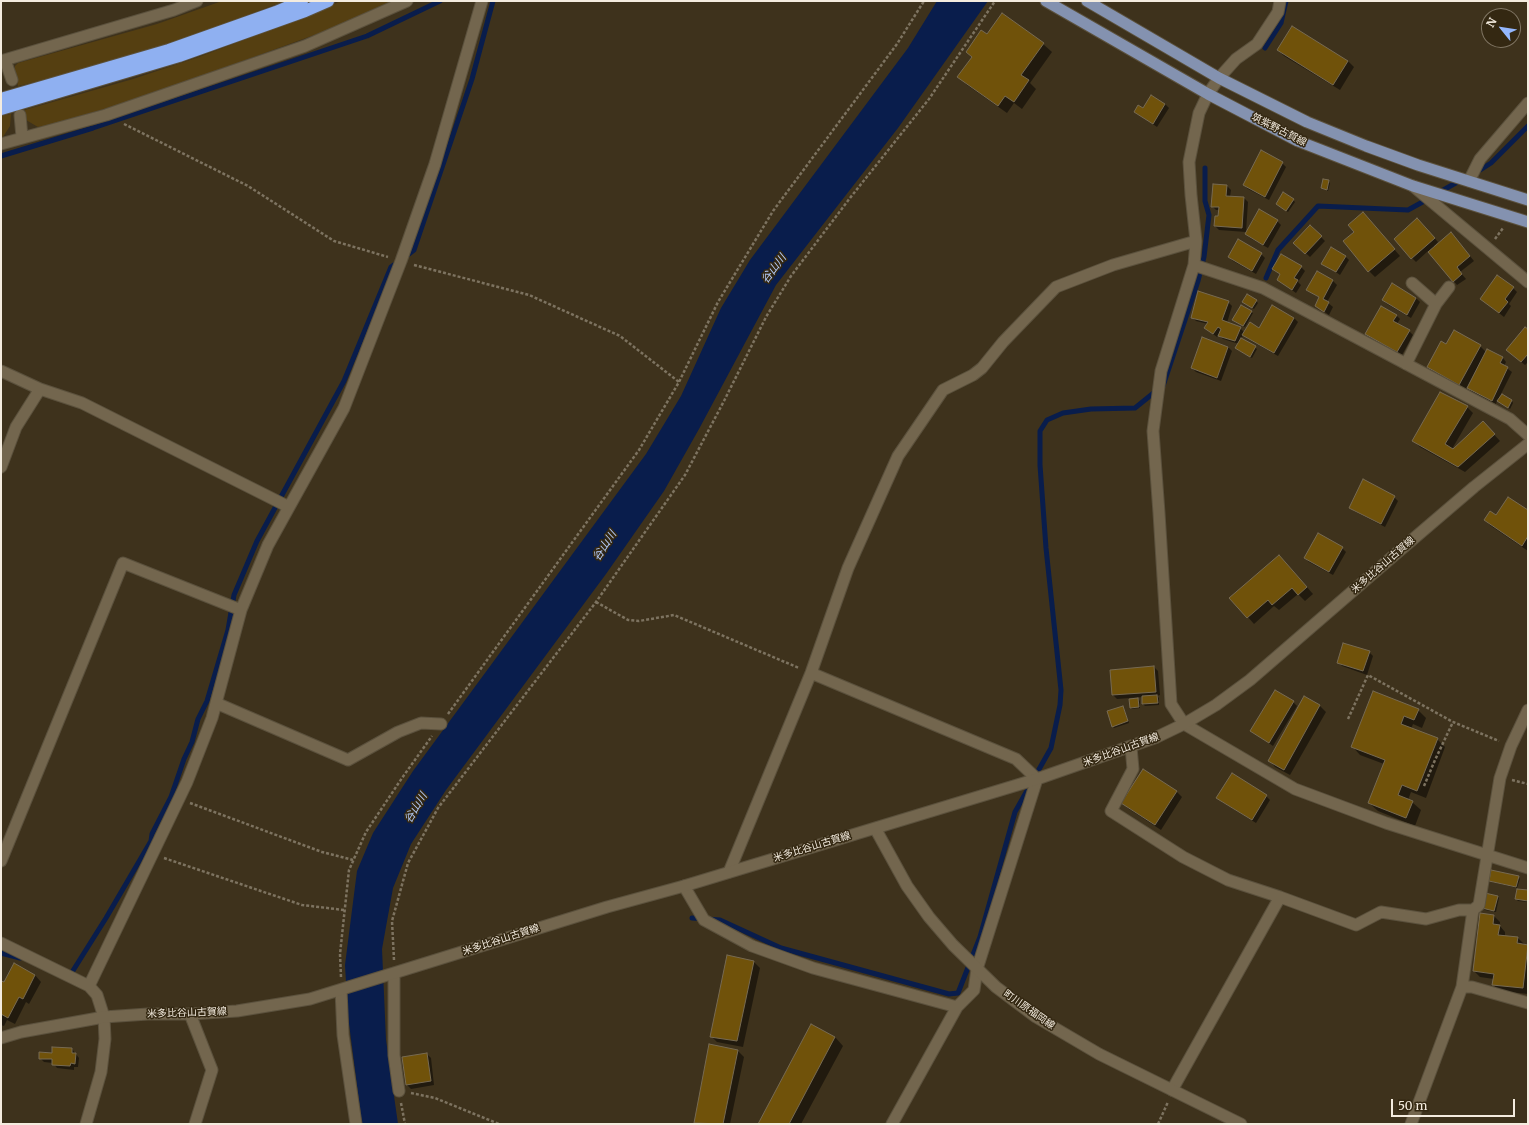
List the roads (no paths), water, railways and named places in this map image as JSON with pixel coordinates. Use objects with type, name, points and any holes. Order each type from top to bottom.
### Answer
[{"type":"highway","points":[[1,99],[169,50],[276,12],[302,1]]},
{"type":"highway","points":[[1,109],[179,56],[305,11],[328,1]]},
{"type":"main road","name":"筑紫野古賀線","points":[[1046,1],[1208,94],[1298,141],[1412,186],[1528,222]]},
{"type":"main road","name":"筑紫野古賀線","points":[[1087,1],[1219,78],[1307,122],[1418,165],[1528,200]]},
{"type":"street","points":[[12,80],[3,60],[174,10],[197,1]]},
{"type":"street","points":[[1,144],[106,115],[305,46],[407,1]]},
{"type":"street","points":[[88,986],[179,799],[192,768],[216,703],[241,610],[268,545],[344,408],[401,262],[435,164],[482,1]]},
{"type":"street","points":[[1280,1],[1278,12],[1257,44],[1236,59],[1219,78],[1208,94],[1199,113],[1189,162],[1196,241],[1194,265],[1161,371],[1153,431],[1160,513],[1171,704],[1184,724],[1295,789],[1386,823],[1528,868]]},
{"type":"street","points":[[1469,181],[1480,159],[1528,103]]},
{"type":"street","points":[[20,115],[22,137]]},
{"type":"street","points":[[1412,186],[1528,282]]},
{"type":"street","points":[[729,872],[811,673],[848,568],[898,456],[943,390],[973,375],[982,368],[1003,342],[1056,287],[1113,264],[1196,241]]},
{"type":"street","points":[[1194,265],[1263,288],[1510,419],[1528,435]]},
{"type":"street","points":[[1412,283],[1436,304]]},
{"type":"street","points":[[1406,364],[1436,304],[1449,287]]},
{"type":"street","points":[[1,371],[40,389],[82,402],[288,507]]},
{"type":"street","points":[[1,467],[16,427],[40,389]]},
{"type":"street","name":"米多比谷山古賀線","points":[[1,1038],[21,1032],[104,1017],[237,1011],[310,999],[607,907],[684,886],[1037,779],[1157,738],[1216,705],[1250,680],[1474,487],[1528,444]]},
{"type":"street","points":[[1,861],[123,563],[241,610]]},
{"type":"street","points":[[811,673],[1016,759],[1037,779],[978,969],[974,990],[957,1007],[892,1124]]},
{"type":"street","points":[[216,703],[348,760],[398,732],[421,723],[441,724]]},
{"type":"street","points":[[1131,747],[1133,769],[1111,811],[1183,856],[1228,880],[1280,896],[1356,925],[1381,912],[1426,918],[1458,910],[1473,910],[1479,905],[1486,855],[1500,778],[1511,746],[1528,710]]},
{"type":"street","name":"町川原福岡線","points":[[875,828],[907,886],[929,917],[953,945],[996,987],[1036,1017],[1100,1054],[1241,1124]]},
{"type":"street","points":[[684,886],[704,920],[752,946],[813,968],[957,1007]]},
{"type":"street","points":[[1172,1090],[1280,896]]},
{"type":"street","points":[[1411,1124],[1462,987],[1473,910]]},
{"type":"street","points":[[1,943],[88,986],[97,995],[104,1017],[105,1039],[100,1072],[86,1124]]},
{"type":"street","points":[[394,974],[394,1055],[399,1091]]},
{"type":"street","points":[[1462,987],[1472,988],[1528,1003]]},
{"type":"street","points":[[343,990],[343,1035],[356,1124]]},
{"type":"street","points":[[190,1014],[212,1070],[195,1124]]},
{"type":"water","name":"谷山川","points":[[937,1],[988,1],[898,128],[776,285],[664,491],[606,574],[446,790],[411,844],[393,888],[382,949],[386,1040],[398,1124],[362,1124],[348,1016],[345,965],[357,871],[373,833],[413,771],[646,454],[681,396],[721,308],[750,260],[908,48]]},
{"type":"waterway","points":[[1,156],[93,128],[367,36],[440,1]]},
{"type":"waterway","points":[[405,257],[414,250],[472,79],[493,1]]},
{"type":"waterway","points":[[1265,48],[1281,23],[1286,1]]},
{"type":"waterway","points":[[1477,172],[1491,163],[1528,126]]},
{"type":"waterway","points":[[1163,386],[1198,281],[1204,257],[1209,215],[1205,201],[1205,168]]},
{"type":"waterway","points":[[1438,193],[1461,180]]},
{"type":"waterway","points":[[1266,278],[1278,250],[1318,206],[1408,210],[1428,199]]},
{"type":"waterway","points":[[69,977],[106,918],[151,841],[152,834],[171,797],[184,759],[192,742],[198,719],[207,701],[228,630],[234,595],[257,541],[344,381],[391,267],[398,262]]},
{"type":"waterway","points":[[692,918],[720,920],[781,948],[949,994],[958,993],[980,937],[1015,812],[1051,748],[1060,705],[1061,690],[1046,548],[1040,465],[1040,431],[1047,420],[1063,413],[1091,409],[1135,408],[1156,391]]},
{"type":"waterway","points":[[1,953],[20,958]]}]
